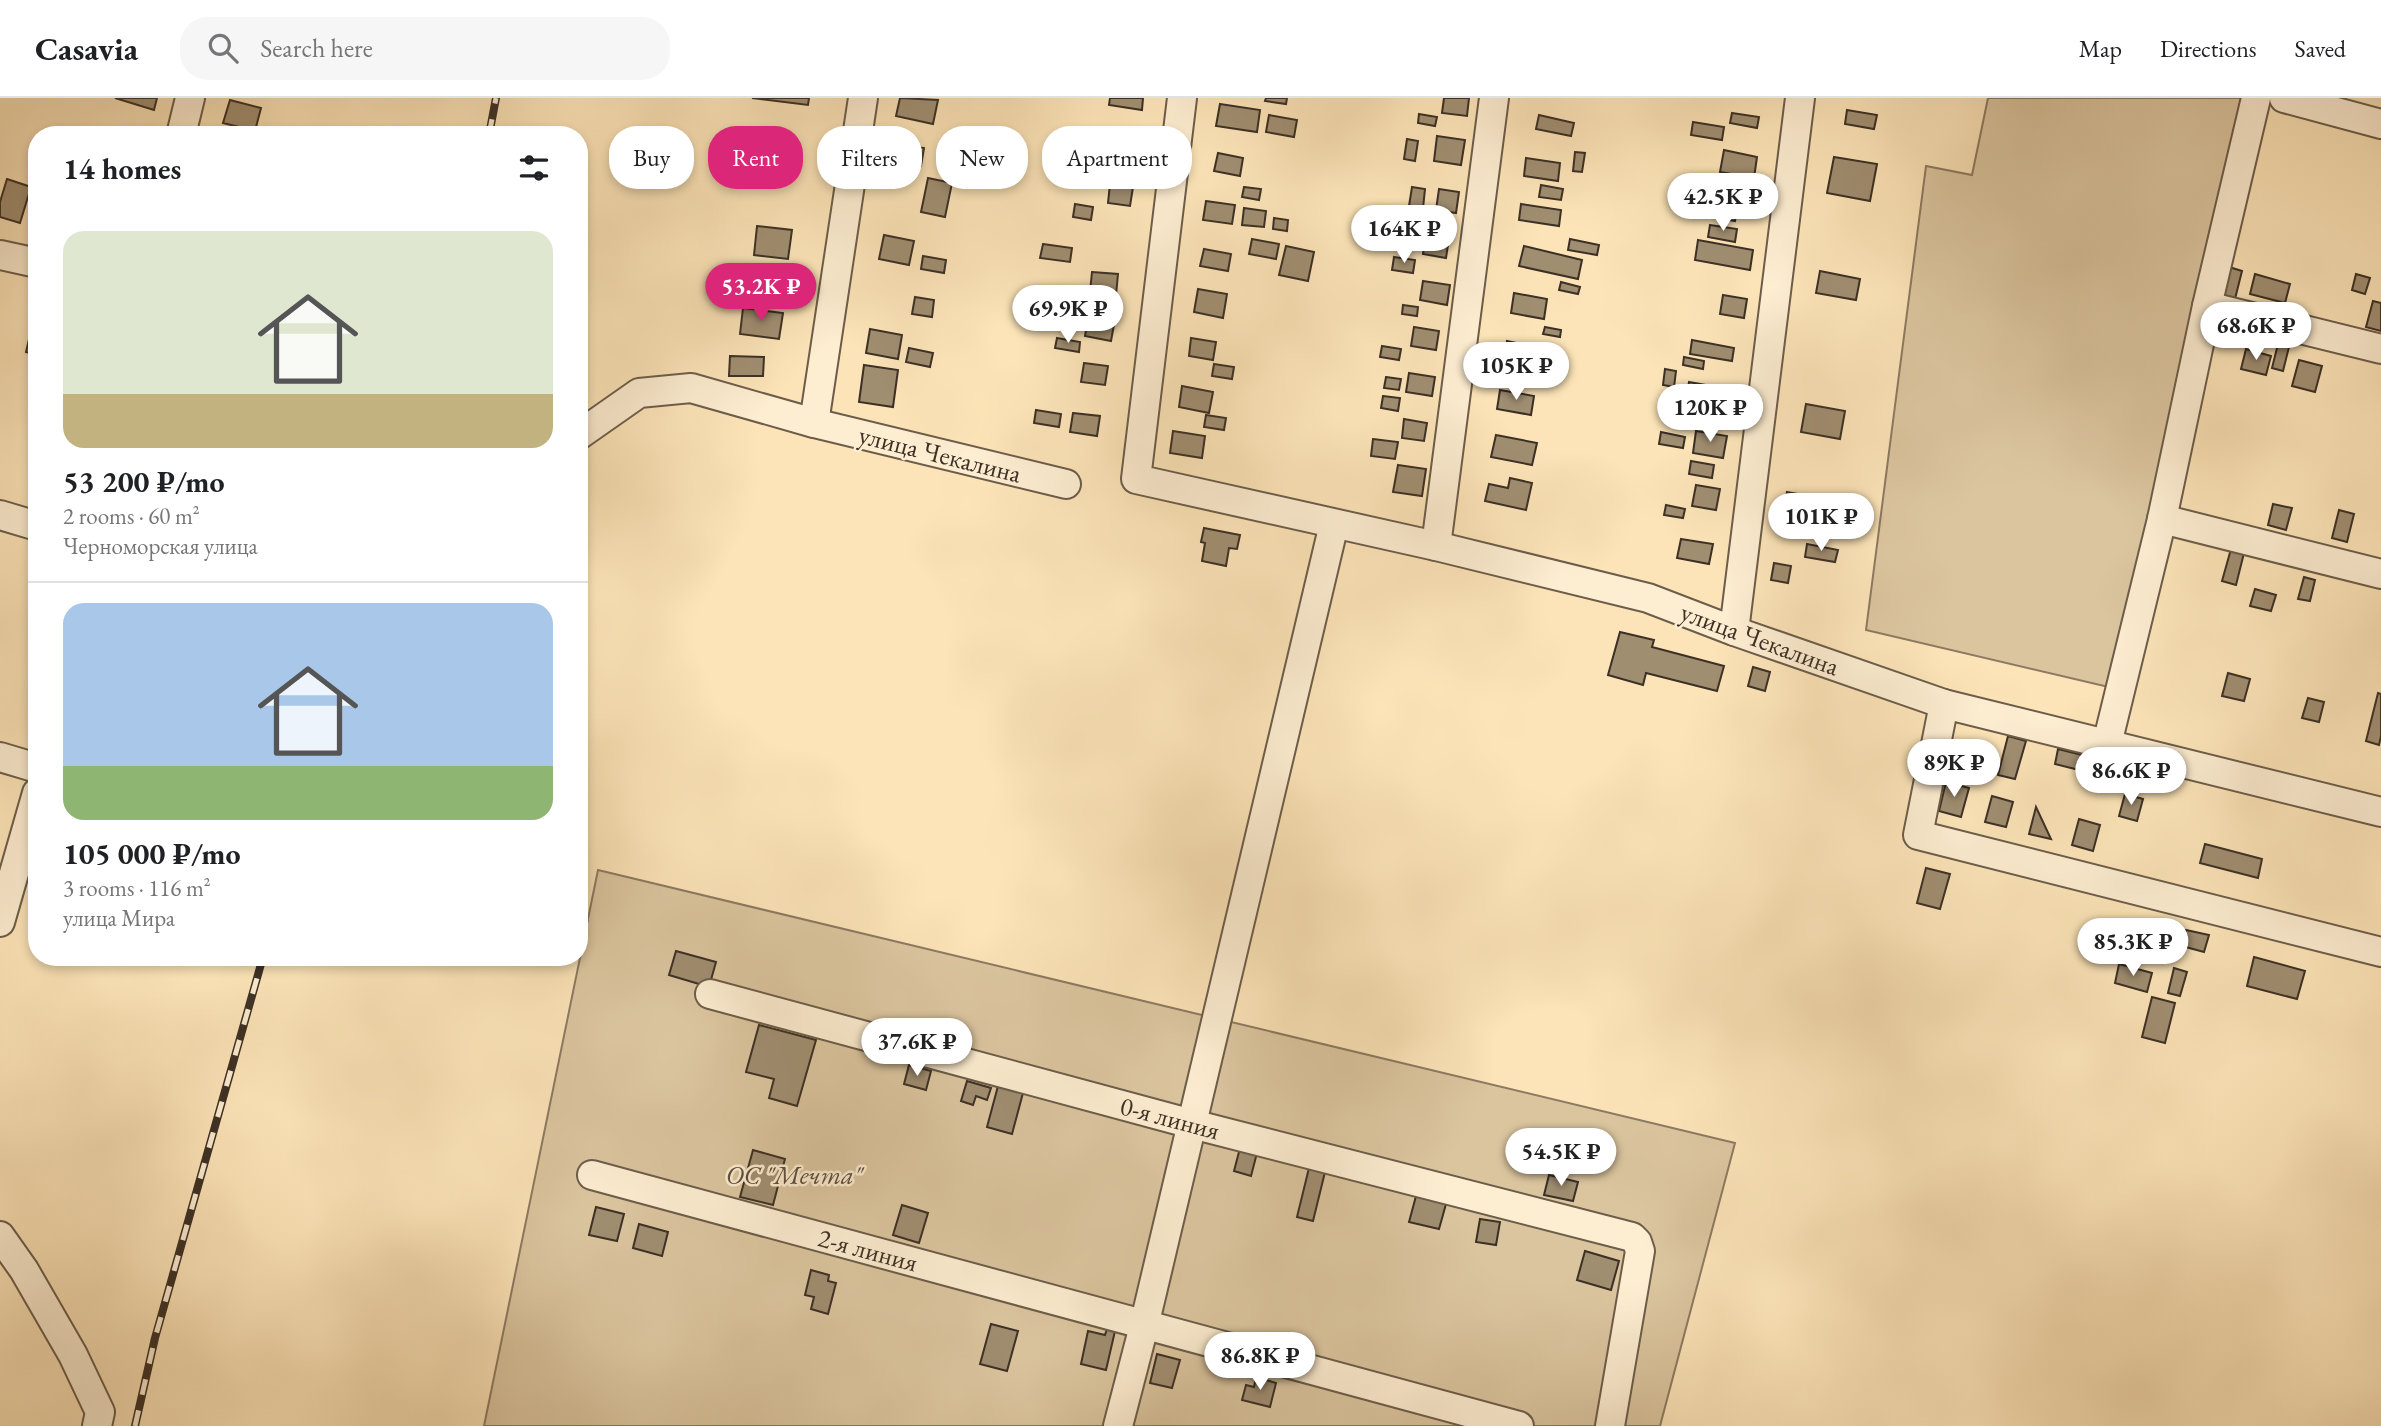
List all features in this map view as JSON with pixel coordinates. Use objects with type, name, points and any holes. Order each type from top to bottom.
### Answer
[{"type":"street","points":[[183,126],[190,98]]},
{"type":"street","points":[[814,423],[863,98]]},
{"type":"street","name":"улица Чекалина","points":[[1182,98],[1136,479],[1436,546],[1648,598],[1944,704],[2381,812]]},
{"type":"street","points":[[1436,546],[1494,98]]},
{"type":"street","points":[[1734,631],[1800,98]]},
{"type":"street","points":[[2107,744],[2162,519],[2207,306],[2256,98]]},
{"type":"street","points":[[2284,98],[2381,124]]},
{"type":"street","points":[[0,255],[28,261]]},
{"type":"street","points":[[2207,306],[2381,349]]},
{"type":"street","name":"улица Чекалина","points":[[588,429],[639,393],[691,388],[814,423],[1066,484]]},
{"type":"street","points":[[0,515],[28,523]]},
{"type":"street","points":[[2162,519],[2381,574]]},
{"type":"street","points":[[1118,1426],[1334,524]]},
{"type":"street","points":[[1944,704],[1918,835],[2381,952]]},
{"type":"street","points":[[0,758],[28,766]]},
{"type":"street","points":[[0,922],[28,824]]},
{"type":"street","name":"0-я линия","points":[[710,994],[1192,1124],[1632,1237],[1640,1251],[1610,1426]]},
{"type":"street","name":"2-я линия","points":[[592,1175],[1519,1426]]},
{"type":"street","points":[[0,1236],[24,1270],[73,1355],[99,1419]]},
{"type":"green space","points":[[1988,98],[2242,98],[2113,688],[1866,630],[1926,166],[1972,175]]},
{"type":"green space","name":"ОС \"Мечта\"","points":[[598,870],[1735,1143],[1660,1426],[484,1426],[578,966],[588,966],[588,919]]},
{"type":"building","points":[[115,98],[157,98],[154,110]]},
{"type":"building","points":[[752,98],[809,98],[808,105]]},
{"type":"building","points":[[900,98],[938,100],[933,124],[896,116]]},
{"type":"building","points":[[1110,98],[1143,98],[1142,110],[1109,105]]},
{"type":"building","points":[[1266,98],[1287,98],[1286,104],[1265,101]]},
{"type":"building","points":[[1444,98],[1469,98],[1467,116],[1442,113]]},
{"type":"building","points":[[230,100],[261,108],[256,126],[223,123]]},
{"type":"building","points":[[1220,104],[1260,110],[1257,132],[1216,126]]},
{"type":"building","points":[[1847,110],[1877,115],[1874,129],[1845,124]]},
{"type":"building","points":[[1732,113],[1759,117],[1757,128],[1730,123]]},
{"type":"building","points":[[1419,114],[1437,117],[1435,126],[1418,123]]},
{"type":"building","points":[[1269,115],[1297,120],[1294,137],[1266,132]]},
{"type":"building","points":[[1539,115],[1574,123],[1571,136],[1536,129]]},
{"type":"building","points":[[1693,122],[1724,127],[1722,140],[1691,135]]},
{"type":"building","points":[[1437,136],[1465,140],[1461,165],[1434,161]]},
{"type":"building","points":[[1407,139],[1418,141],[1415,161],[1404,159]]},
{"type":"building","points":[[1724,150],[1757,157],[1754,178],[1720,172]]},
{"type":"building","points":[[1575,152],[1585,153],[1582,172],[1573,171]]},
{"type":"building","points":[[1218,153],[1243,158],[1240,176],[1214,171]]},
{"type":"building","points":[[1834,157],[1877,164],[1870,201],[1827,193]]},
{"type":"building","points":[[1526,158],[1560,163],[1558,181],[1524,176]]},
{"type":"building","points":[[928,178],[936,180],[936,189],[951,189],[945,217],[921,212]]},
{"type":"building","points":[[7,179],[28,186],[28,197],[20,223],[0,217],[0,202]]},
{"type":"building","points":[[1541,185],[1563,189],[1561,200],[1539,197]]},
{"type":"building","points":[[1244,187],[1261,189],[1259,200],[1242,197]]},
{"type":"building","points":[[1412,187],[1425,189],[1423,208],[1409,206]]},
{"type":"building","points":[[1109,189],[1133,189],[1130,206],[1108,203]]},
{"type":"building","points":[[1439,189],[1459,192],[1456,213],[1436,210]]},
{"type":"building","points":[[1706,198],[1738,204],[1735,221],[1703,216]]},
{"type":"building","points":[[1206,201],[1235,205],[1232,224],[1203,220]]},
{"type":"building","points":[[1075,204],[1093,207],[1091,220],[1073,217]]},
{"type":"building","points":[[1521,204],[1561,210],[1559,226],[1519,220]]},
{"type":"building","points":[[1244,208],[1266,211],[1264,227],[1242,225]]},
{"type":"building","points":[[1274,218],[1288,220],[1287,231],[1273,229]]},
{"type":"building","points":[[1710,225],[1737,229],[1735,242],[1708,237]]},
{"type":"building","points":[[757,226],[792,230],[788,259],[754,255]]},
{"type":"building","points":[[884,235],[914,241],[909,265],[879,259]]},
{"type":"building","points":[[1426,235],[1449,238],[1446,258],[1423,254]]},
{"type":"building","points":[[1252,239],[1279,244],[1276,259],[1249,254]]},
{"type":"building","points":[[1570,239],[1599,245],[1597,255],[1568,250]]},
{"type":"building","points":[[1698,240],[1753,250],[1750,270],[1695,260]]},
{"type":"building","points":[[1400,243],[1412,245],[1410,253],[1398,251]]},
{"type":"building","points":[[1043,244],[1072,248],[1070,262],[1040,258]]},
{"type":"building","points":[[1286,246],[1314,252],[1308,281],[1279,275]]},
{"type":"building","points":[[1524,246],[1582,260],[1578,279],[1519,266]]},
{"type":"building","points":[[1204,249],[1231,254],[1228,271],[1200,266]]},
{"type":"building","points":[[923,256],[946,260],[944,273],[921,269]]},
{"type":"building","points":[[1394,257],[1415,260],[1413,273],[1392,270]]},
{"type":"building","points":[[2229,267],[2242,271],[2235,299],[2222,295]]},
{"type":"building","points":[[1820,271],[1860,279],[1856,300],[1816,293]]},
{"type":"building","points":[[1092,272],[1118,274],[1116,295],[1090,292]]},
{"type":"building","points":[[2255,274],[2290,284],[2285,303],[2250,294]]},
{"type":"building","points":[[2356,274],[2370,278],[2365,294],[2352,290]]},
{"type":"building","points":[[1423,281],[1450,285],[1447,305],[1420,300]]},
{"type":"building","points":[[1561,282],[1580,287],[1578,294],[1559,290]]},
{"type":"building","points":[[1198,289],[1227,294],[1223,318],[1194,312]]},
{"type":"building","points":[[1514,293],[1547,299],[1544,319],[1511,313]]},
{"type":"building","points":[[1072,295],[1104,300],[1103,308],[1071,303]]},
{"type":"building","points":[[1723,295],[1747,299],[1744,318],[1720,314]]},
{"type":"building","points":[[915,297],[934,300],[932,317],[912,314]]},
{"type":"building","points":[[2373,301],[2381,303],[2381,331],[2366,327]]},
{"type":"building","points":[[1403,305],[1418,307],[1417,316],[1402,314]]},
{"type":"building","points":[[743,308],[783,313],[779,339],[740,334]]},
{"type":"building","points":[[1089,314],[1115,319],[1111,341],[1085,336]]},
{"type":"building","points":[[1414,327],[1439,331],[1436,350],[1411,346]]},
{"type":"building","points":[[1545,327],[1561,330],[1560,337],[1543,334]]},
{"type":"building","points":[[870,329],[902,335],[898,359],[866,353]]},
{"type":"building","points":[[1057,338],[1080,342],[1079,352],[1055,348]]},
{"type":"building","points":[[1191,338],[1216,342],[1213,360],[1189,356]]},
{"type":"building","points":[[1692,340],[1734,348],[1732,361],[1690,354]]},
{"type":"building","points":[[1507,341],[1541,348],[1537,370],[1503,363]]},
{"type":"building","points":[[2278,344],[2289,347],[2283,371],[2272,368]]},
{"type":"building","points":[[1382,346],[1401,349],[1399,360],[1380,357]]},
{"type":"building","points":[[909,348],[933,353],[930,367],[906,362]]},
{"type":"building","points":[[2246,349],[2271,356],[2266,375],[2241,369]]},
{"type":"building","points":[[730,356],[764,357],[763,376],[729,376]]},
{"type":"building","points":[[1684,357],[1704,361],[1703,369],[1683,365]]},
{"type":"building","points":[[2299,360],[2322,366],[2315,392],[2292,386]]},
{"type":"building","points":[[1545,361],[1566,366],[1565,373],[1544,369]]},
{"type":"building","points":[[1084,363],[1108,366],[1105,385],[1081,382]]},
{"type":"building","points":[[1214,364],[1234,367],[1232,379],[1212,376]]},
{"type":"building","points":[[864,365],[898,370],[893,407],[859,402]]},
{"type":"building","points":[[1665,369],[1676,371],[1674,387],[1663,385]]},
{"type":"building","points":[[1409,373],[1435,377],[1432,396],[1406,392]]},
{"type":"building","points":[[1386,377],[1401,379],[1399,390],[1384,388]]},
{"type":"building","points":[[1689,382],[1723,388],[1719,407],[1686,401]]},
{"type":"building","points":[[1182,386],[1213,392],[1209,413],[1179,407]]},
{"type":"building","points":[[1500,390],[1534,396],[1531,415],[1497,409]]},
{"type":"building","points":[[1383,396],[1400,398],[1398,411],[1381,408]]},
{"type":"building","points":[[1806,404],[1845,411],[1840,439],[1801,432]]},
{"type":"building","points":[[1036,410],[1061,414],[1059,427],[1034,423]]},
{"type":"building","points":[[1073,413],[1100,416],[1097,436],[1070,432]]},
{"type":"building","points":[[1206,415],[1226,418],[1224,430],[1204,427]]},
{"type":"building","points":[[1404,419],[1427,423],[1424,441],[1402,438]]},
{"type":"building","points":[[1173,431],[1205,436],[1202,458],[1170,453]]},
{"type":"building","points":[[1696,431],[1727,436],[1723,458],[1693,453]]},
{"type":"building","points":[[1661,432],[1685,437],[1683,448],[1659,444]]},
{"type":"building","points":[[1496,435],[1537,443],[1532,465],[1491,457]]},
{"type":"building","points":[[1373,439],[1398,442],[1395,459],[1371,456]]},
{"type":"building","points":[[1691,461],[1714,465],[1712,478],[1689,474]]},
{"type":"building","points":[[1398,465],[1426,469],[1422,496],[1393,492]]},
{"type":"building","points":[[1510,478],[1532,483],[1526,510],[1485,501],[1489,484],[1508,488]]},
{"type":"building","points":[[1696,485],[1720,489],[1716,510],[1692,506]]},
{"type":"building","points":[[1787,492],[1830,500],[1825,525],[1782,517]]},
{"type":"building","points":[[2273,504],[2292,508],[2286,530],[2268,525]]},
{"type":"building","points":[[1666,505],[1685,509],[1683,518],[1664,515]]},
{"type":"building","points":[[2339,510],[2354,514],[2347,542],[2332,538]]},
{"type":"building","points":[[1204,528],[1240,535],[1237,549],[1229,548],[1226,566],[1202,561],[1205,543],[1201,542]]},
{"type":"building","points":[[1681,539],[1713,544],[1709,564],[1677,558]]},
{"type":"building","points":[[1807,544],[1838,550],[1835,562],[1805,557]]},
{"type":"building","points":[[2231,549],[2244,553],[2236,585],[2222,581]]},
{"type":"building","points":[[1774,563],[1791,566],[1788,583],[1771,580]]},
{"type":"building","points":[[2304,577],[2315,580],[2310,601],[2298,599]]},
{"type":"building","points":[[2255,589],[2276,595],[2271,611],[2250,606]]},
{"type":"building","points":[[1620,632],[1654,640],[1652,647],[1724,666],[1717,691],[1646,673],[1643,685],[1608,675]]},
{"type":"building","points":[[1753,667],[1770,672],[1765,691],[1748,686]]},
{"type":"building","points":[[2228,673],[2250,679],[2244,701],[2222,696]]},
{"type":"building","points":[[2378,693],[2381,694],[2379,745],[2366,741]]},
{"type":"building","points":[[2308,698],[2324,702],[2319,722],[2302,718]]},
{"type":"building","points":[[2008,736],[2026,741],[2015,779],[1998,775]]},
{"type":"building","points":[[2058,749],[2086,756],[2083,771],[2055,764]]},
{"type":"building","points":[[1946,782],[1969,788],[1961,817],[1939,811]]},
{"type":"building","points":[[2125,794],[2143,799],[2137,821],[2119,816]]},
{"type":"building","points":[[1992,796],[2013,802],[2006,827],[1985,822]]},
{"type":"building","points":[[2036,807],[2051,839],[2029,834]]},
{"type":"building","points":[[2079,819],[2100,825],[2093,851],[2072,845]]},
{"type":"building","points":[[2205,844],[2262,859],[2258,878],[2200,863]]},
{"type":"building","points":[[1926,868],[1950,874],[1940,909],[1917,903]]},
{"type":"building","points":[[2186,930],[2209,935],[2204,952],[2182,946]]},
{"type":"building","points":[[676,951],[716,962],[709,987],[669,975]]},
{"type":"building","points":[[2254,957],[2305,971],[2297,999],[2247,986]]},
{"type":"building","points":[[2119,964],[2152,973],[2147,992],[2115,983]]},
{"type":"building","points":[[2174,968],[2187,972],[2180,996],[2168,993]]},
{"type":"building","points":[[2152,997],[2175,1003],[2165,1043],[2142,1037]]},
{"type":"building","points":[[759,1025],[816,1040],[797,1106],[769,1098],[774,1079],[746,1072]]},
{"type":"building","points":[[909,1065],[931,1071],[926,1090],[904,1084]]},
{"type":"building","points":[[967,1081],[991,1088],[987,1100],[976,1096],[973,1105],[961,1101]]},
{"type":"building","points":[[998,1086],[1023,1093],[1012,1134],[987,1127]]},
{"type":"building","points":[[1240,1148],[1257,1153],[1251,1176],[1234,1171]]},
{"type":"building","points":[[753,1150],[785,1159],[773,1205],[740,1197]]},
{"type":"building","points":[[1309,1168],[1325,1172],[1313,1221],[1297,1217]]},
{"type":"building","points":[[1549,1175],[1578,1182],[1573,1201],[1544,1195]]},
{"type":"building","points":[[1416,1196],[1446,1204],[1439,1229],[1409,1222]]},
{"type":"building","points":[[902,1205],[928,1213],[919,1243],[893,1235]]},
{"type":"building","points":[[596,1207],[624,1214],[617,1241],[589,1235]]},
{"type":"building","points":[[1480,1219],[1500,1222],[1496,1245],[1476,1242]]},
{"type":"building","points":[[639,1224],[668,1232],[662,1256],[633,1248]]},
{"type":"building","points":[[1585,1251],[1619,1261],[1611,1290],[1577,1280]]},
{"type":"building","points":[[811,1270],[829,1275],[828,1281],[836,1283],[828,1314],[811,1309],[814,1297],[805,1295]]},
{"type":"building","points":[[991,1324],[1018,1331],[1007,1371],[980,1364]]},
{"type":"building","points":[[1107,1329],[1115,1331],[1106,1370],[1081,1364],[1088,1331],[1105,1335]]},
{"type":"building","points":[[1157,1354],[1180,1360],[1172,1388],[1150,1383]]},
{"type":"building","points":[[1256,1377],[1276,1383],[1270,1407],[1242,1400],[1246,1385],[1254,1387]]},
{"type":"railway","points":[[491,126],[496,98]]},
{"type":"railway","points":[[135,1426],[155,1338],[260,966]]}]
